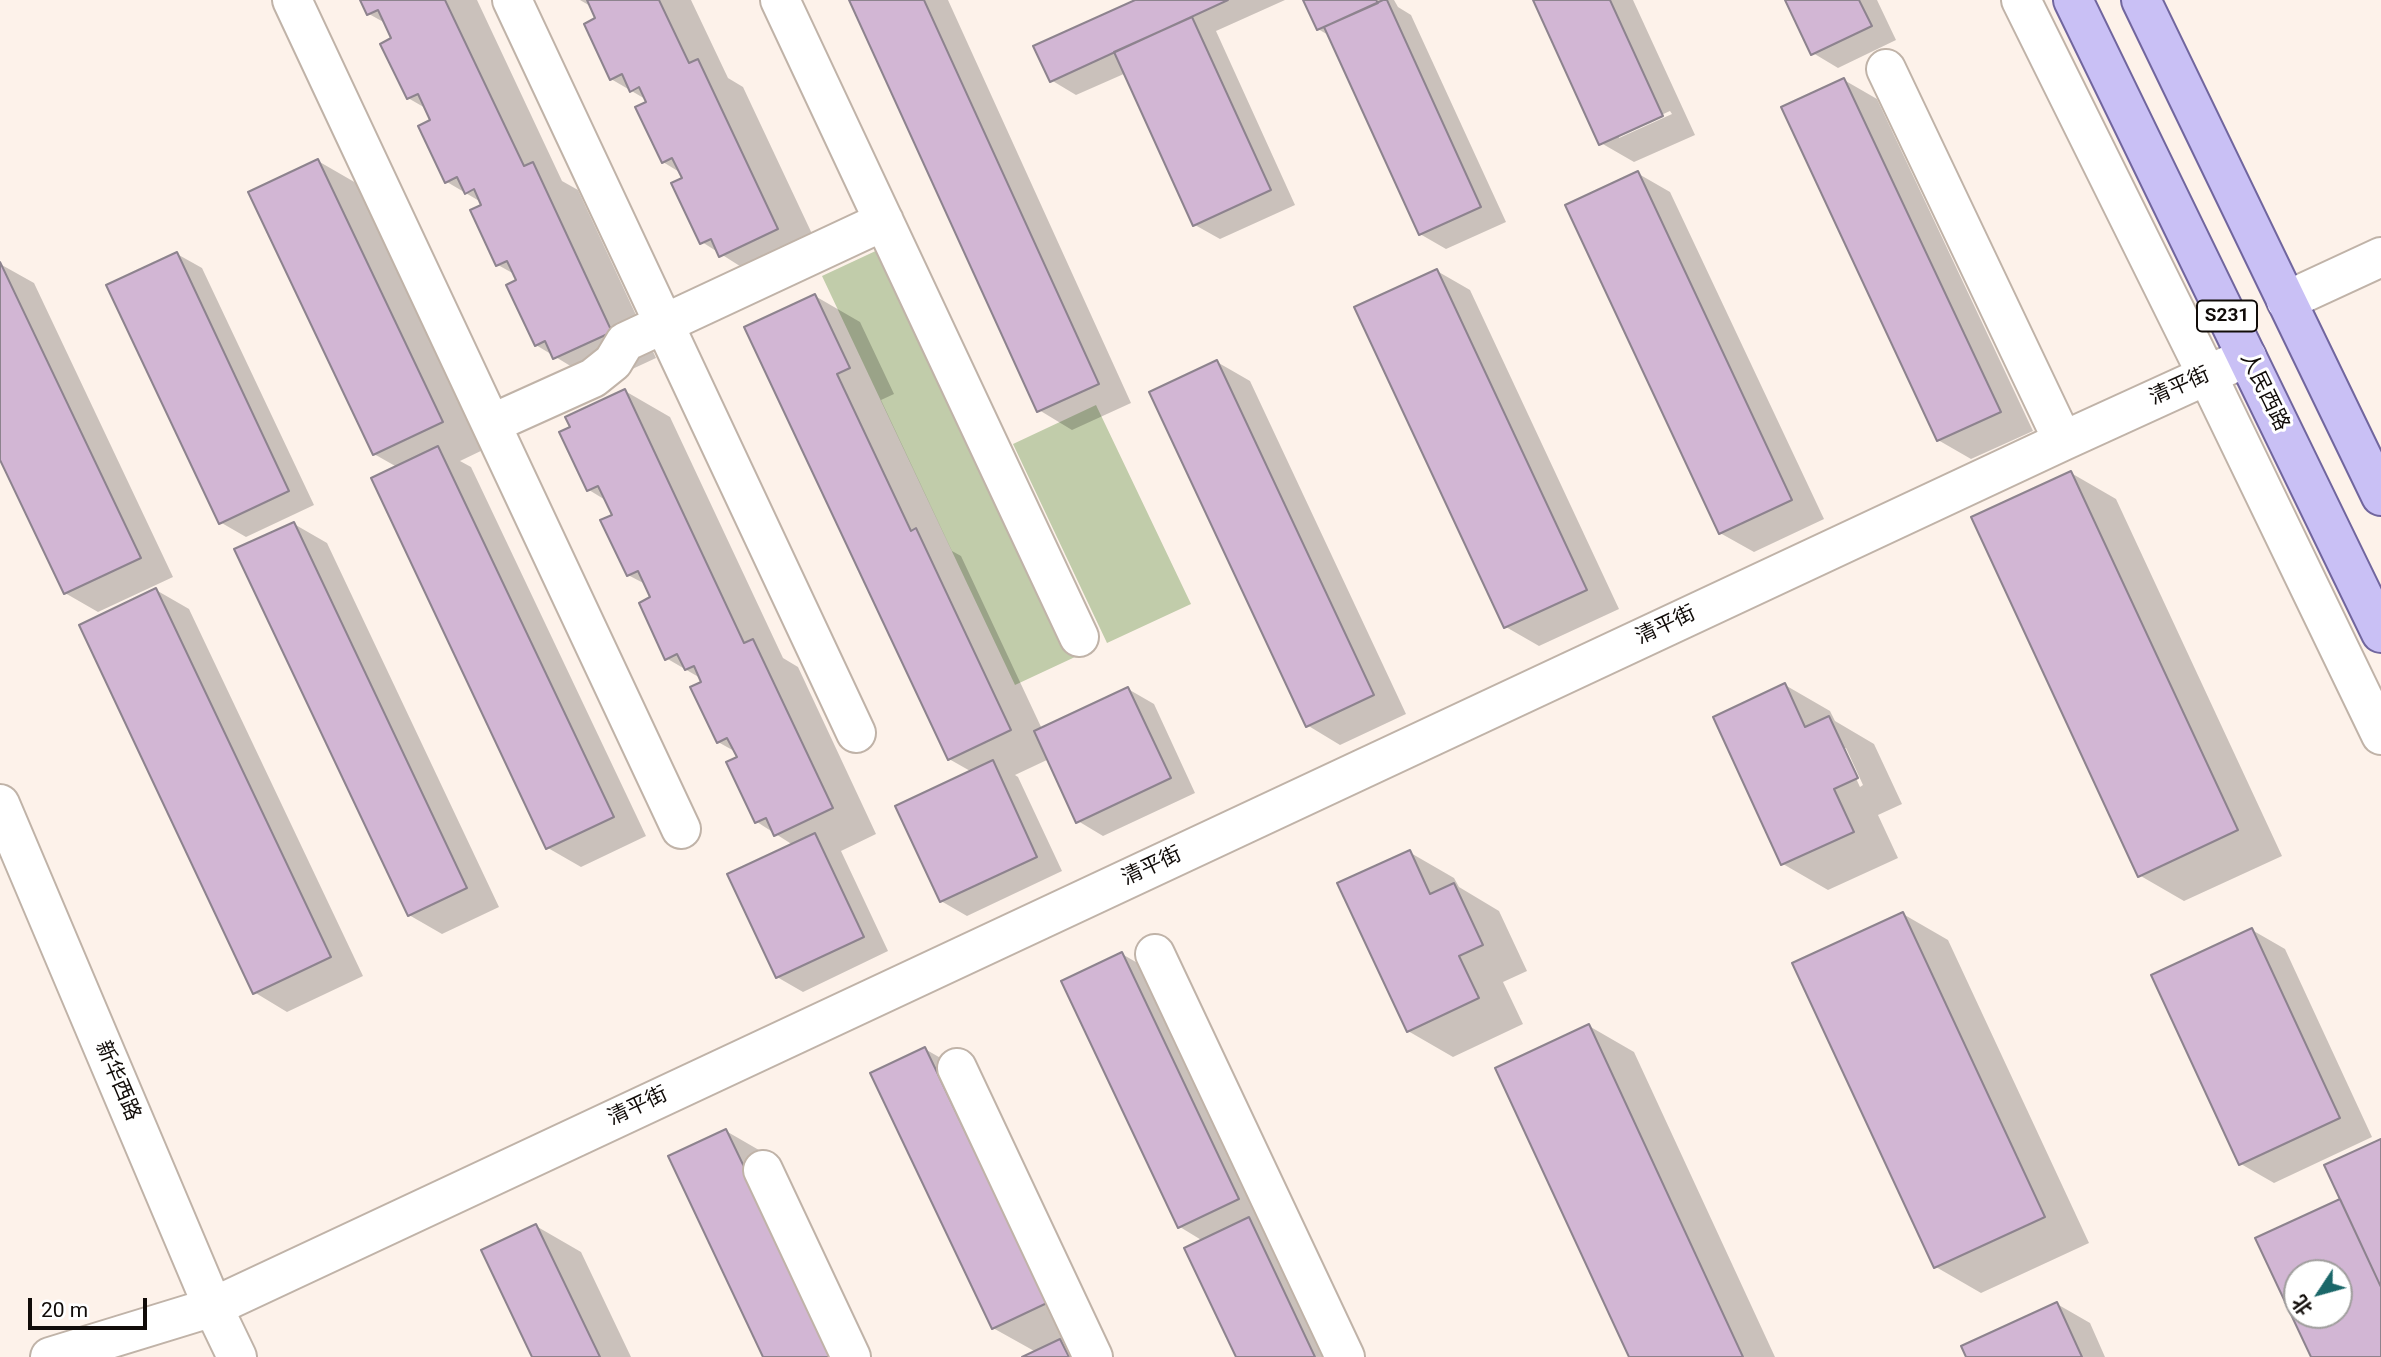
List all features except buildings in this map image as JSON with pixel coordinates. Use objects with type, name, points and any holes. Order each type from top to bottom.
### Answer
[{"type":"main road","name":"人民西路","points":[[2073,0],[2381,633]]},
{"type":"main road","name":"S231","points":[[2141,0],[2381,496]]},
{"type":"street","points":[[292,0],[681,829]]},
{"type":"street","points":[[512,0],[856,733]]},
{"type":"street","points":[[780,0],[1079,637]]},
{"type":"street","points":[[2021,0],[2381,735]]},
{"type":"street","points":[[1886,69],[2063,440]]},
{"type":"street","points":[[491,424],[593,377],[613,362],[625,342],[884,221]]},
{"type":"street","points":[[2286,301],[2381,257]]},
{"type":"street","name":"清平街","points":[[50,1357],[213,1307],[2063,440],[2247,357]]},
{"type":"street","name":"新华西路","points":[[0,804],[213,1307],[237,1357]]},
{"type":"street","points":[[1155,954],[1345,1357]]},
{"type":"street","points":[[957,1068],[1093,1357]]},
{"type":"street","points":[[763,1170],[852,1357]]},
{"type":"green space","points":[[882,248],[1075,657],[1015,685],[822,276]]},
{"type":"green space","points":[[1096,405],[1191,604],[1107,643],[1013,444]]}]
